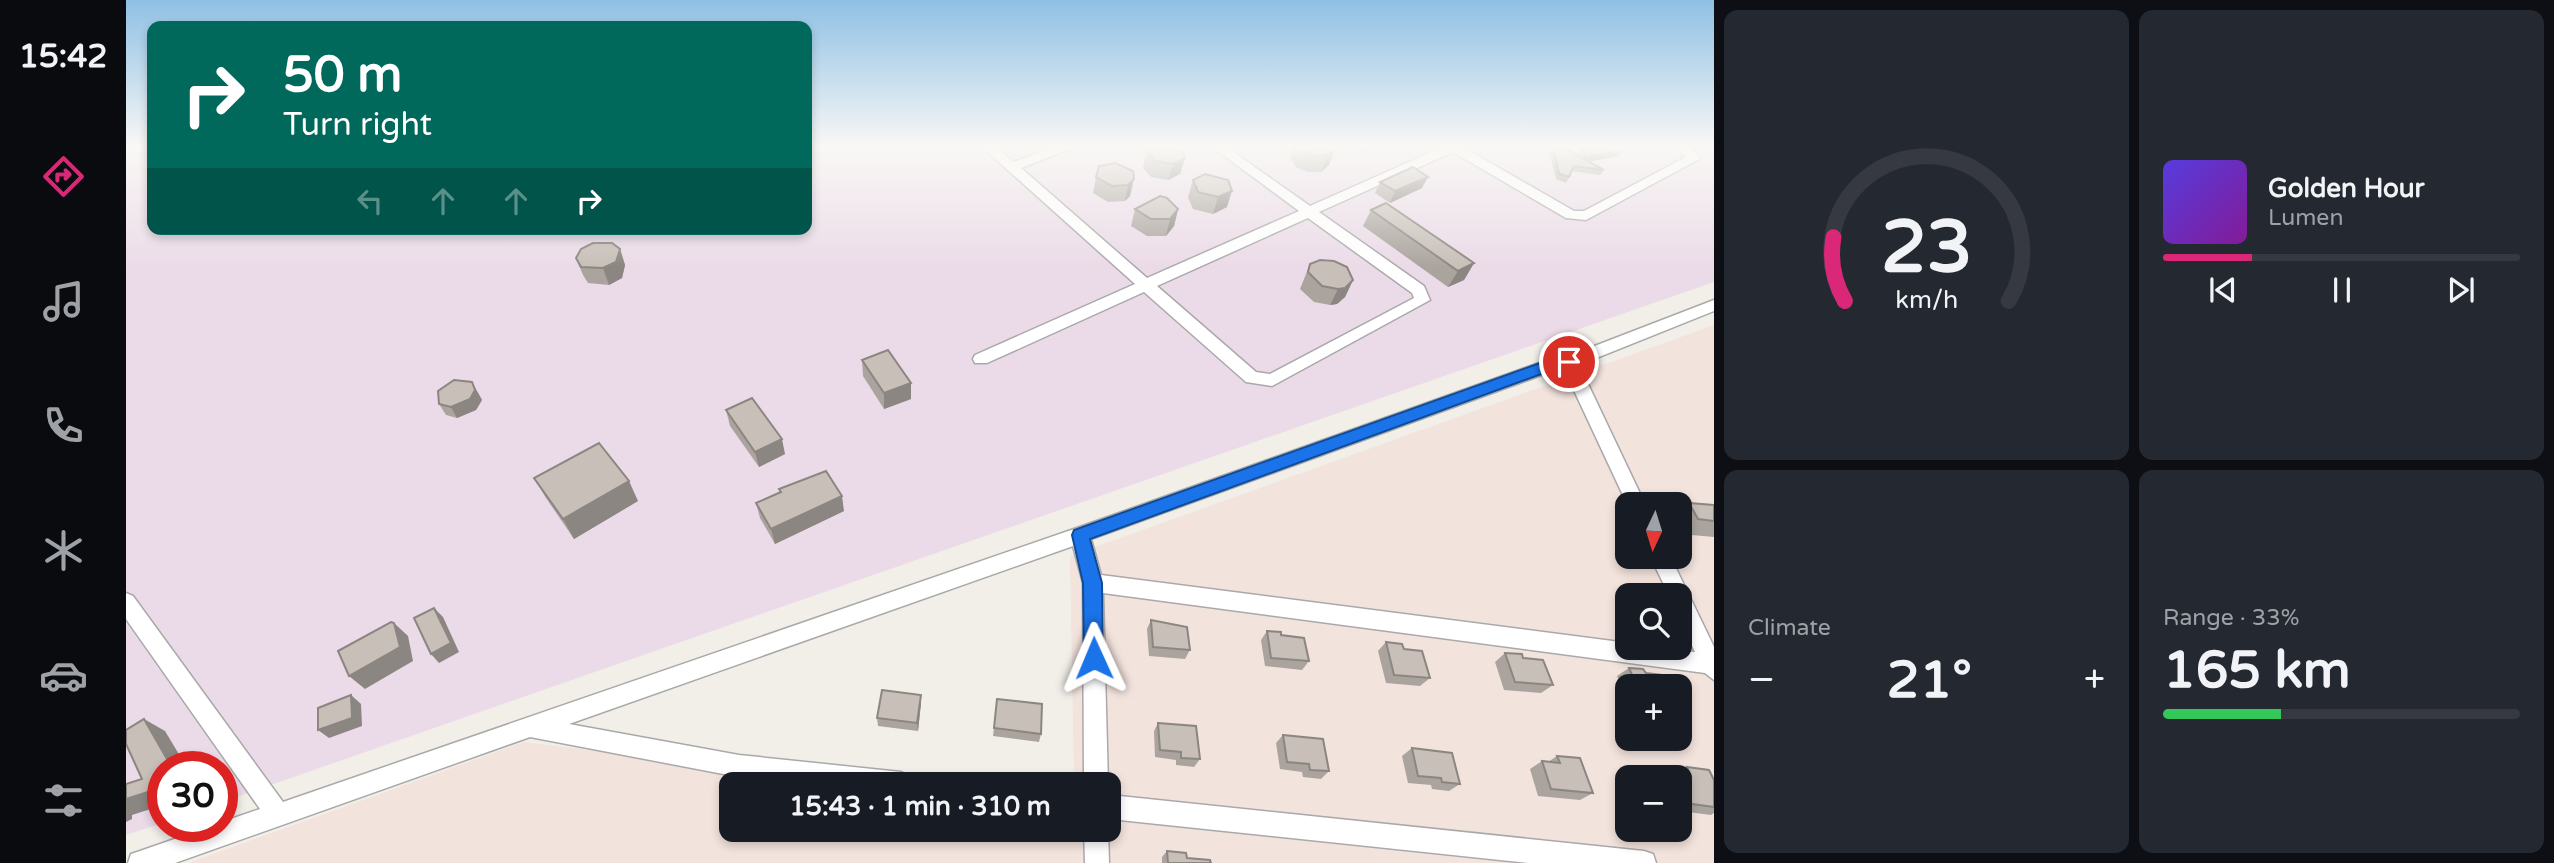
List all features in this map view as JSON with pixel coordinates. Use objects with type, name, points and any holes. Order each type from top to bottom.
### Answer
[{"type":"street","points":[[1034,186],[1251,378],[1272,380],[1422,300],[1419,290],[1274,186]]},
{"type":"street","points":[[981,359],[1364,186]]},
{"type":"street","points":[[1522,186],[1571,215],[1586,216],[1642,186]]},
{"type":"street","points":[[140,863],[1080,535],[1532,372],[1569,362],[1714,305]]},
{"type":"street","points":[[1569,362],[1630,492]]},
{"type":"street","points":[[1080,535],[1093,583],[1096,772]]},
{"type":"street","points":[[1093,583],[1713,667]]},
{"type":"street","points":[[126,602],[278,815]]},
{"type":"street","points":[[1692,623],[1713,667]]},
{"type":"street","points":[[531,728],[739,766],[793,772]]},
{"type":"street","points":[[1121,808],[1644,863]]},
{"type":"street","points":[[1096,842],[1097,863]]},
{"type":"shaded area","points":[[126,186],[147,186],[147,235],[812,235],[812,186],[1714,186],[1714,282],[238,796],[238,751],[147,751],[147,828],[126,835]]},
{"type":"shaded area","points":[[1714,325],[1714,863],[188,863],[524,742],[769,772],[719,772],[719,842],[1121,842],[1121,772],[1074,772],[1070,556]]},
{"type":"building","points":[[1196,186],[1230,186],[1232,191],[1218,197],[1198,192]]},
{"type":"building","points":[[1387,186],[1406,186],[1395,191]]},
{"type":"building","points":[[1160,196],[1167,198],[1178,209],[1170,219],[1151,219],[1135,209]]},
{"type":"building","points":[[1386,203],[1474,263],[1458,271],[1371,210]]},
{"type":"building","points":[[593,243],[612,243],[620,249],[616,262],[603,268],[581,267],[576,258],[581,249]]},
{"type":"building","points":[[1320,260],[1334,261],[1347,267],[1353,280],[1345,288],[1322,286],[1308,272],[1310,264]]},
{"type":"building","points":[[888,350],[911,383],[884,393],[862,360]]},
{"type":"building","points":[[454,380],[472,382],[475,390],[470,399],[451,407],[439,404],[438,391]]},
{"type":"building","points":[[752,398],[782,439],[755,452],[726,410]]},
{"type":"building","points":[[599,443],[629,481],[563,519],[534,478]]},
{"type":"building","points":[[826,471],[842,496],[771,529],[756,503],[781,492],[779,489]]},
{"type":"building","points":[[1692,503],[1714,505],[1714,521],[1698,519]]},
{"type":"building","points":[[434,608],[451,643],[431,654],[414,618]]},
{"type":"building","points":[[1151,620],[1187,627],[1190,650],[1153,647]]},
{"type":"building","points":[[391,622],[394,623],[400,647],[349,676],[338,651]]},
{"type":"building","points":[[1267,631],[1304,638],[1309,661],[1271,658]]},
{"type":"building","points":[[1386,642],[1402,644],[1404,649],[1422,651],[1430,678],[1394,675]]},
{"type":"building","points":[[1505,653],[1543,660],[1553,685],[1515,682]]},
{"type":"building","points":[[1629,668],[1643,669],[1646,673],[1654,674],[1632,674]]},
{"type":"building","points":[[882,690],[921,695],[917,723],[877,718]]},
{"type":"building","points":[[351,695],[352,718],[318,730],[318,708]]},
{"type":"building","points":[[997,699],[1042,704],[1041,734],[994,728]]},
{"type":"building","points":[[144,719],[162,751],[147,751],[147,792],[126,799],[126,784],[142,779],[126,744],[126,730]]},
{"type":"building","points":[[1158,723],[1196,726],[1200,759],[1181,758],[1181,752],[1160,750]]},
{"type":"building","points":[[1283,735],[1323,739],[1329,771],[1310,770],[1309,764],[1287,762]]},
{"type":"building","points":[[1412,748],[1452,753],[1460,784],[1442,782],[1441,778],[1418,776]]},
{"type":"building","points":[[1557,756],[1580,758],[1593,793],[1551,789],[1542,761],[1560,763]]},
{"type":"building","points":[[1692,768],[1709,770],[1714,780],[1714,807],[1692,804]]},
{"type":"building","points":[[1167,851],[1186,853],[1187,858],[1210,860],[1211,863],[1168,863]]},
{"type":"route","points":[[1094,658],[1093,583],[1080,535],[1545,367],[1569,362]]}]
